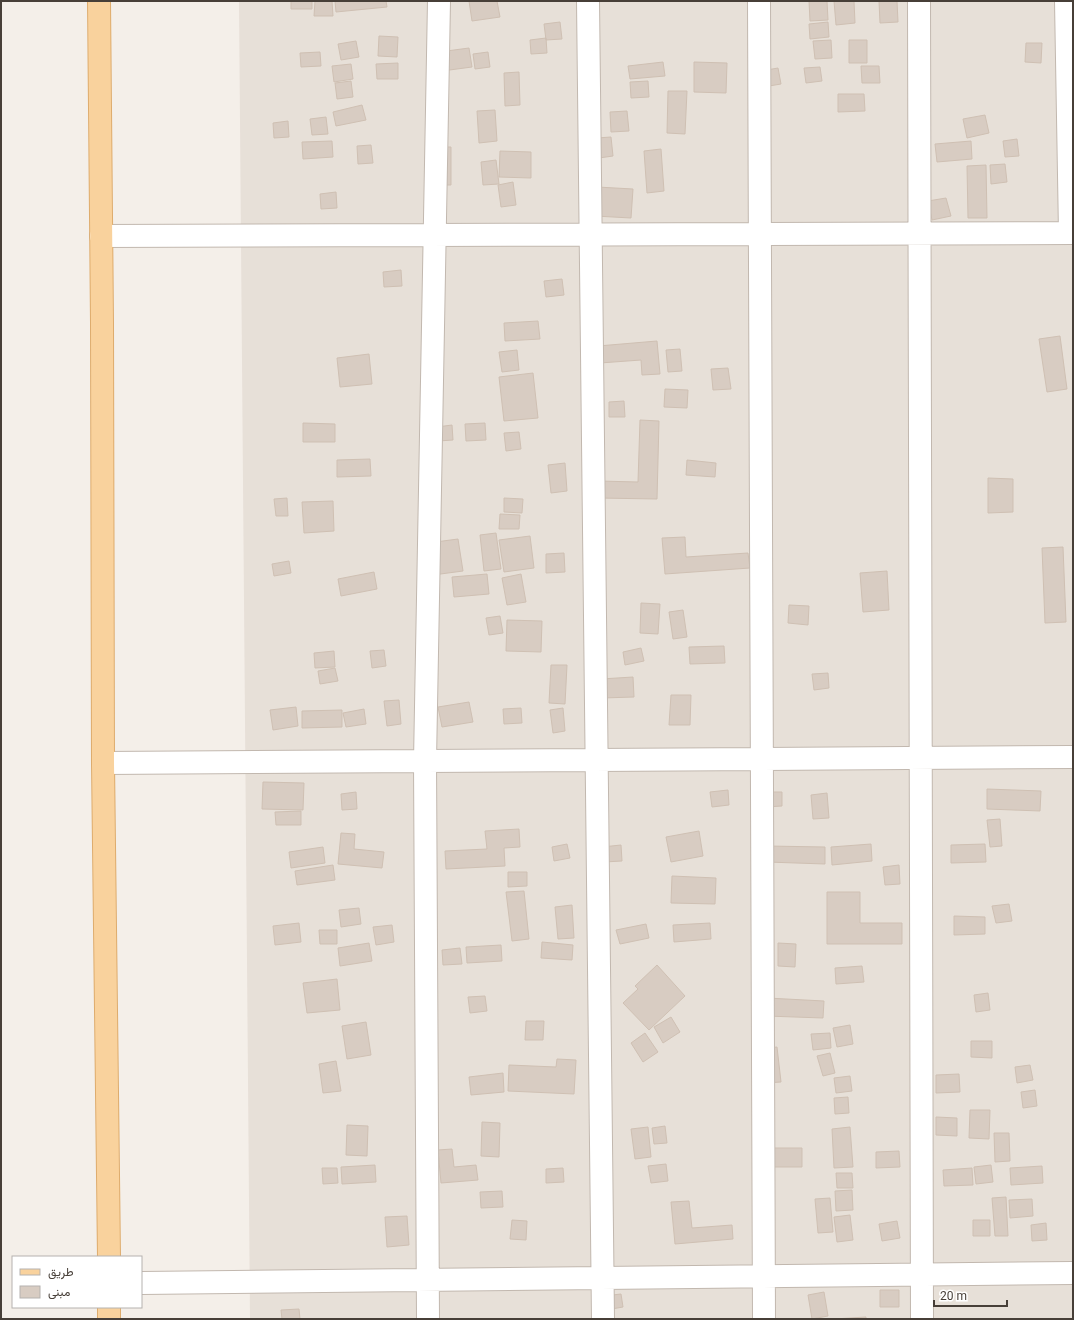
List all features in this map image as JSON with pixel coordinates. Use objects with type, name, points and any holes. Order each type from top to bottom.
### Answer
[{"type":"main road","points":[[99,1],[103,763],[109,1256]]},
{"type":"main road","points":[[109,1308],[109,1319]]},
{"type":"street","points":[[428,1319],[425,761],[439,1]]},
{"type":"street","points":[[588,1],[603,1319]]},
{"type":"street","points":[[759,1],[764,1319]]},
{"type":"street","points":[[919,1],[922,1319]]},
{"type":"street","points":[[101,236],[1071,233],[1066,1]]},
{"type":"street","points":[[103,763],[1073,757]]},
{"type":"street","points":[[142,1283],[1073,1273]]},
{"type":"shaded area","points":[[239,1],[1073,1],[1073,1319],[250,1319]]},
{"type":"building","points":[[291,1],[312,1],[312,9],[291,9]]},
{"type":"building","points":[[315,1],[332,1],[333,16],[314,16]]},
{"type":"building","points":[[335,1],[386,1],[387,7],[336,12]]},
{"type":"building","points":[[469,1],[497,1],[500,17],[472,21]]},
{"type":"building","points":[[809,1],[827,1],[828,20],[810,21]]},
{"type":"building","points":[[834,1],[854,1],[855,23],[836,25]]},
{"type":"building","points":[[879,1],[897,1],[898,22],[880,23]]},
{"type":"building","points":[[560,22],[562,39],[546,40],[544,24]]},
{"type":"building","points":[[828,22],[829,37],[810,39],[809,24]]},
{"type":"building","points":[[379,36],[398,37],[397,57],[378,56]]},
{"type":"building","points":[[546,38],[547,53],[531,54],[530,40]]},
{"type":"building","points":[[831,40],[832,58],[815,59],[813,41]]},
{"type":"building","points":[[849,40],[867,40],[867,63],[849,63]]},
{"type":"building","points":[[356,41],[359,57],[341,60],[338,44]]},
{"type":"building","points":[[1026,43],[1042,43],[1041,63],[1025,62]]},
{"type":"building","points":[[469,48],[472,67],[442,71],[439,52]]},
{"type":"building","points":[[320,52],[321,66],[301,67],[300,53]]},
{"type":"building","points":[[488,52],[490,67],[475,69],[473,54]]},
{"type":"building","points":[[663,62],[665,76],[630,79],[628,66]]},
{"type":"building","points":[[694,62],[727,63],[726,93],[694,92]]},
{"type":"building","points":[[398,63],[398,79],[377,79],[376,64]]},
{"type":"building","points":[[351,64],[353,79],[334,82],[332,66]]},
{"type":"building","points":[[861,66],[879,66],[880,83],[862,83]]},
{"type":"building","points":[[820,67],[822,81],[806,83],[804,68]]},
{"type":"building","points":[[778,68],[781,84],[763,87],[761,71]]},
{"type":"building","points":[[519,72],[520,105],[505,106],[504,73]]},
{"type":"building","points":[[351,81],[353,97],[337,99],[335,83]]},
{"type":"building","points":[[648,81],[649,97],[631,98],[630,82]]},
{"type":"building","points":[[668,91],[687,91],[685,134],[667,133]]},
{"type":"building","points":[[838,94],[864,94],[865,111],[838,112]]},
{"type":"building","points":[[362,105],[366,120],[336,126],[333,112]]},
{"type":"building","points":[[495,110],[497,141],[479,143],[477,111]]},
{"type":"building","points":[[627,111],[629,131],[611,132],[610,112]]},
{"type":"building","points":[[985,115],[989,133],[967,138],[963,119]]},
{"type":"building","points":[[326,117],[328,134],[312,135],[310,119]]},
{"type":"building","points":[[288,121],[289,137],[274,138],[273,123]]},
{"type":"building","points":[[611,137],[613,156],[599,158],[597,138]]},
{"type":"building","points":[[1017,139],[1019,156],[1005,157],[1003,141]]},
{"type":"building","points":[[332,141],[333,157],[303,159],[302,142]]},
{"type":"building","points":[[971,141],[972,159],[937,162],[935,144]]},
{"type":"building","points":[[371,145],[373,163],[358,164],[357,146]]},
{"type":"building","points":[[432,147],[451,147],[451,185],[433,185]]},
{"type":"building","points":[[661,149],[664,191],[647,193],[644,151]]},
{"type":"building","points":[[500,151],[531,152],[531,178],[499,177]]},
{"type":"building","points":[[496,160],[499,184],[483,185],[481,162]]},
{"type":"building","points":[[1005,164],[1007,182],[991,184],[990,165]]},
{"type":"building","points":[[986,165],[987,218],[968,218],[967,166]]},
{"type":"building","points":[[513,182],[516,205],[501,207],[498,185]]},
{"type":"building","points":[[597,187],[633,189],[631,218],[595,216]]},
{"type":"building","points":[[336,192],[337,208],[321,209],[320,194]]},
{"type":"building","points":[[946,198],[951,216],[932,220],[928,201]]},
{"type":"building","points":[[401,270],[402,286],[384,287],[383,272]]},
{"type":"building","points":[[562,279],[564,295],[546,297],[544,281]]},
{"type":"building","points":[[538,321],[540,339],[505,341],[504,323]]},
{"type":"building","points":[[1060,336],[1067,389],[1047,392],[1039,339]]},
{"type":"building","points":[[657,341],[660,374],[642,375],[641,360],[600,363],[598,346]]},
{"type":"building","points":[[680,349],[682,371],[668,372],[666,350]]},
{"type":"building","points":[[517,350],[519,370],[502,372],[499,352]]},
{"type":"building","points":[[369,354],[372,384],[340,387],[337,358]]},
{"type":"building","points":[[728,368],[731,389],[713,390],[711,369]]},
{"type":"building","points":[[533,373],[538,418],[504,421],[499,377]]},
{"type":"building","points":[[665,389],[688,390],[687,408],[664,407]]},
{"type":"building","points":[[624,401],[625,417],[609,417],[609,402]]},
{"type":"building","points":[[640,420],[659,421],[657,499],[598,498],[599,481],[638,482]]},
{"type":"building","points":[[303,423],[335,424],[335,442],[303,442]]},
{"type":"building","points":[[485,423],[486,440],[466,441],[465,424]]},
{"type":"building","points":[[452,425],[453,440],[438,441],[437,427]]},
{"type":"building","points":[[519,432],[521,449],[506,451],[504,433]]},
{"type":"building","points":[[370,459],[371,476],[337,477],[337,460]]},
{"type":"building","points":[[687,460],[716,463],[715,477],[686,475]]},
{"type":"building","points":[[565,463],[567,491],[551,493],[548,465]]},
{"type":"building","points":[[988,478],[1013,479],[1013,512],[988,513]]},
{"type":"building","points":[[287,498],[288,516],[276,516],[274,499]]},
{"type":"building","points":[[504,498],[523,499],[522,513],[504,512]]},
{"type":"building","points":[[333,501],[334,531],[304,533],[302,502]]},
{"type":"building","points":[[500,514],[520,515],[519,529],[499,529]]},
{"type":"building","points":[[496,533],[501,569],[484,571],[480,535]]},
{"type":"building","points":[[530,536],[534,568],[504,572],[499,540]]},
{"type":"building","points":[[685,537],[686,557],[748,553],[750,568],[665,574],[662,538]]},
{"type":"building","points":[[458,539],[463,571],[433,575],[428,543]]},
{"type":"building","points":[[1063,547],[1066,622],[1045,623],[1042,548]]},
{"type":"building","points":[[564,553],[565,572],[546,573],[546,554]]},
{"type":"building","points":[[289,561],[291,573],[274,576],[272,564]]},
{"type":"building","points":[[887,571],[889,610],[863,612],[860,573]]},
{"type":"building","points":[[374,572],[377,589],[341,596],[338,579]]},
{"type":"building","points":[[487,574],[489,594],[454,597],[452,577]]},
{"type":"building","points":[[521,574],[526,602],[507,605],[502,578]]},
{"type":"building","points":[[641,603],[660,604],[658,634],[640,633]]},
{"type":"building","points":[[789,605],[809,606],[808,625],[788,623]]},
{"type":"building","points":[[683,610],[687,637],[673,639],[669,612]]},
{"type":"building","points":[[500,616],[503,633],[489,635],[486,618]]},
{"type":"building","points":[[507,620],[542,621],[541,652],[506,651]]},
{"type":"building","points":[[724,646],[725,663],[690,664],[689,647]]},
{"type":"building","points":[[641,648],[644,661],[625,665],[623,652]]},
{"type":"building","points":[[384,650],[386,666],[372,668],[370,651]]},
{"type":"building","points":[[334,651],[335,667],[315,668],[314,653]]},
{"type":"building","points":[[551,665],[567,665],[565,704],[549,703]]},
{"type":"building","points":[[335,668],[338,681],[320,684],[318,671]]},
{"type":"building","points":[[828,673],[829,688],[814,690],[812,674]]},
{"type":"building","points":[[633,677],[634,697],[602,698],[601,679]]},
{"type":"building","points":[[671,695],[691,695],[690,725],[669,725]]},
{"type":"building","points":[[399,700],[401,724],[387,726],[384,701]]},
{"type":"building","points":[[469,702],[473,722],[442,727],[438,707]]},
{"type":"building","points":[[296,707],[298,726],[273,730],[270,710]]},
{"type":"building","points":[[521,708],[522,723],[504,724],[503,709]]},
{"type":"building","points":[[563,708],[565,731],[553,733],[550,710]]},
{"type":"building","points":[[364,709],[366,724],[346,727],[343,713]]},
{"type":"building","points":[[342,710],[342,727],[302,728],[302,711]]},
{"type":"building","points":[[263,782],[304,783],[303,810],[262,809]]},
{"type":"building","points":[[987,789],[1041,791],[1040,811],[987,809]]},
{"type":"building","points":[[728,790],[729,805],[712,807],[710,792]]},
{"type":"building","points":[[356,792],[357,809],[342,810],[341,794]]},
{"type":"building","points":[[765,792],[782,792],[782,806],[765,807]]},
{"type":"building","points":[[827,793],[829,818],[813,819],[811,795]]},
{"type":"building","points":[[301,811],[301,825],[276,825],[275,812]]},
{"type":"building","points":[[1000,819],[1002,846],[990,847],[987,820]]},
{"type":"building","points":[[519,829],[520,847],[504,848],[505,866],[446,869],[445,851],[487,849],[485,831]]},
{"type":"building","points":[[699,831],[703,856],[671,862],[666,837]]},
{"type":"building","points":[[341,833],[355,834],[354,849],[384,852],[382,868],[338,864]]},
{"type":"building","points":[[567,844],[570,858],[554,861],[552,847]]},
{"type":"building","points":[[871,844],[872,861],[832,865],[831,847]]},
{"type":"building","points":[[985,844],[986,862],[951,863],[951,845]]},
{"type":"building","points":[[621,845],[622,861],[604,862],[602,847]]},
{"type":"building","points":[[767,846],[825,847],[825,864],[767,862]]},
{"type":"building","points":[[323,847],[325,863],[291,868],[289,852]]},
{"type":"building","points":[[333,865],[335,880],[297,885],[295,871]]},
{"type":"building","points":[[899,865],[900,884],[885,885],[883,867]]},
{"type":"building","points":[[508,872],[527,872],[527,886],[508,887]]},
{"type":"building","points":[[672,876],[716,878],[715,904],[671,903]]},
{"type":"building","points":[[524,891],[529,939],[512,941],[506,892]]},
{"type":"building","points":[[827,892],[860,892],[860,923],[902,923],[902,944],[827,944]]},
{"type":"building","points":[[1009,904],[1012,921],[996,923],[992,906]]},
{"type":"building","points":[[572,905],[574,938],[558,939],[555,907]]},
{"type":"building","points":[[359,908],[361,924],[341,927],[339,910]]},
{"type":"building","points":[[954,916],[985,917],[985,934],[954,935]]},
{"type":"building","points":[[299,923],[301,942],[275,945],[273,926]]},
{"type":"building","points":[[710,923],[711,939],[674,942],[673,925]]},
{"type":"building","points":[[646,924],[649,938],[620,944],[616,930]]},
{"type":"building","points":[[392,925],[394,942],[376,945],[373,927]]},
{"type":"building","points":[[319,930],[337,930],[337,944],[320,944]]},
{"type":"building","points":[[542,942],[573,945],[572,960],[541,958]]},
{"type":"building","points":[[369,943],[372,961],[340,966],[338,948]]},
{"type":"building","points":[[778,943],[796,944],[795,967],[778,966]]},
{"type":"building","points":[[501,945],[502,961],[467,963],[466,947]]},
{"type":"building","points":[[460,948],[462,964],[443,965],[442,950]]},
{"type":"building","points":[[657,965],[685,996],[649,1030],[623,1003],[638,989],[635,986]]},
{"type":"building","points":[[862,966],[864,982],[836,984],[835,968]]},
{"type":"building","points":[[337,979],[340,1010],[307,1013],[303,983]]},
{"type":"building","points":[[988,993],[990,1010],[976,1012],[974,995]]},
{"type":"building","points":[[485,996],[487,1011],[470,1013],[468,997]]},
{"type":"building","points":[[767,998],[824,1001],[823,1018],[766,1016]]},
{"type":"building","points":[[671,1017],[680,1032],[663,1043],[654,1027]]},
{"type":"building","points":[[526,1021],[544,1021],[543,1040],[525,1040]]},
{"type":"building","points":[[366,1022],[371,1055],[347,1059],[342,1026]]},
{"type":"building","points":[[850,1025],[853,1044],[837,1047],[833,1028]]},
{"type":"building","points":[[645,1033],[658,1052],[643,1062],[631,1043]]},
{"type":"building","points":[[830,1033],[831,1048],[813,1050],[811,1034]]},
{"type":"building","points":[[971,1041],[992,1041],[992,1058],[971,1057]]},
{"type":"building","points":[[777,1047],[781,1082],[765,1083],[761,1049]]},
{"type":"building","points":[[830,1053],[835,1073],[823,1076],[817,1056]]},
{"type":"building","points":[[557,1059],[576,1060],[574,1094],[508,1091],[509,1065],[556,1067]]},
{"type":"building","points":[[336,1061],[341,1091],[323,1093],[319,1064]]},
{"type":"building","points":[[1030,1065],[1033,1080],[1017,1083],[1015,1067]]},
{"type":"building","points":[[503,1073],[504,1092],[471,1095],[469,1077]]},
{"type":"building","points":[[959,1074],[960,1092],[936,1093],[936,1075]]},
{"type":"building","points":[[850,1076],[852,1091],[836,1093],[834,1078]]},
{"type":"building","points":[[1035,1090],[1037,1106],[1023,1108],[1021,1092]]},
{"type":"building","points":[[848,1097],[849,1113],[835,1114],[834,1098]]},
{"type":"building","points":[[970,1110],[990,1110],[989,1139],[969,1138]]},
{"type":"building","points":[[936,1117],[957,1118],[957,1136],[936,1135]]},
{"type":"building","points":[[482,1122],[500,1123],[499,1157],[481,1156]]},
{"type":"building","points":[[347,1125],[368,1126],[367,1156],[346,1155]]},
{"type":"building","points":[[665,1126],[667,1143],[654,1144],[652,1128]]},
{"type":"building","points":[[648,1127],[651,1157],[635,1159],[631,1129]]},
{"type":"building","points":[[850,1127],[853,1167],[834,1168],[832,1129]]},
{"type":"building","points":[[994,1133],[1009,1133],[1010,1161],[995,1162]]},
{"type":"building","points":[[769,1148],[802,1148],[802,1167],[769,1167]]},
{"type":"building","points":[[452,1149],[454,1167],[476,1165],[478,1180],[441,1183],[438,1150]]},
{"type":"building","points":[[899,1151],[900,1167],[876,1168],[876,1152]]},
{"type":"building","points":[[666,1164],[668,1181],[651,1183],[648,1166]]},
{"type":"building","points":[[375,1165],[376,1182],[342,1184],[341,1167]]},
{"type":"building","points":[[991,1165],[993,1182],[976,1184],[974,1167]]},
{"type":"building","points":[[1042,1166],[1043,1183],[1011,1185],[1010,1168]]},
{"type":"building","points":[[322,1168],[337,1168],[338,1183],[323,1184]]},
{"type":"building","points":[[563,1168],[564,1182],[546,1183],[546,1169]]},
{"type":"building","points":[[972,1168],[973,1185],[944,1186],[943,1170]]},
{"type":"building","points":[[836,1173],[852,1173],[853,1188],[837,1188]]},
{"type":"building","points":[[852,1190],[853,1210],[836,1211],[835,1191]]},
{"type":"building","points":[[502,1191],[503,1207],[481,1208],[480,1192]]},
{"type":"building","points":[[1006,1197],[1008,1236],[995,1236],[992,1198]]},
{"type":"building","points":[[830,1198],[833,1232],[818,1233],[815,1199]]},
{"type":"building","points":[[1032,1199],[1033,1216],[1010,1218],[1009,1200]]},
{"type":"building","points":[[689,1201],[692,1228],[732,1225],[733,1239],[675,1244],[671,1202]]},
{"type":"building","points":[[850,1215],[853,1240],[837,1242],[834,1217]]},
{"type":"building","points":[[407,1216],[409,1245],[387,1247],[385,1217]]},
{"type":"building","points":[[512,1220],[527,1221],[526,1240],[510,1239]]},
{"type":"building","points":[[973,1220],[990,1220],[990,1236],[973,1236]]},
{"type":"building","points":[[897,1221],[900,1238],[882,1241],[879,1224]]},
{"type":"building","points":[[1046,1223],[1047,1240],[1032,1241],[1031,1225]]},
{"type":"building","points":[[880,1290],[899,1290],[899,1307],[880,1307]]},
{"type":"building","points":[[824,1292],[828,1316],[812,1319],[808,1295]]},
{"type":"building","points":[[621,1294],[623,1307],[606,1310],[604,1296]]},
{"type":"building","points":[[299,1309],[300,1319],[282,1319],[281,1310]]},
{"type":"building","points":[[866,1317],[866,1319],[834,1319]]}]
